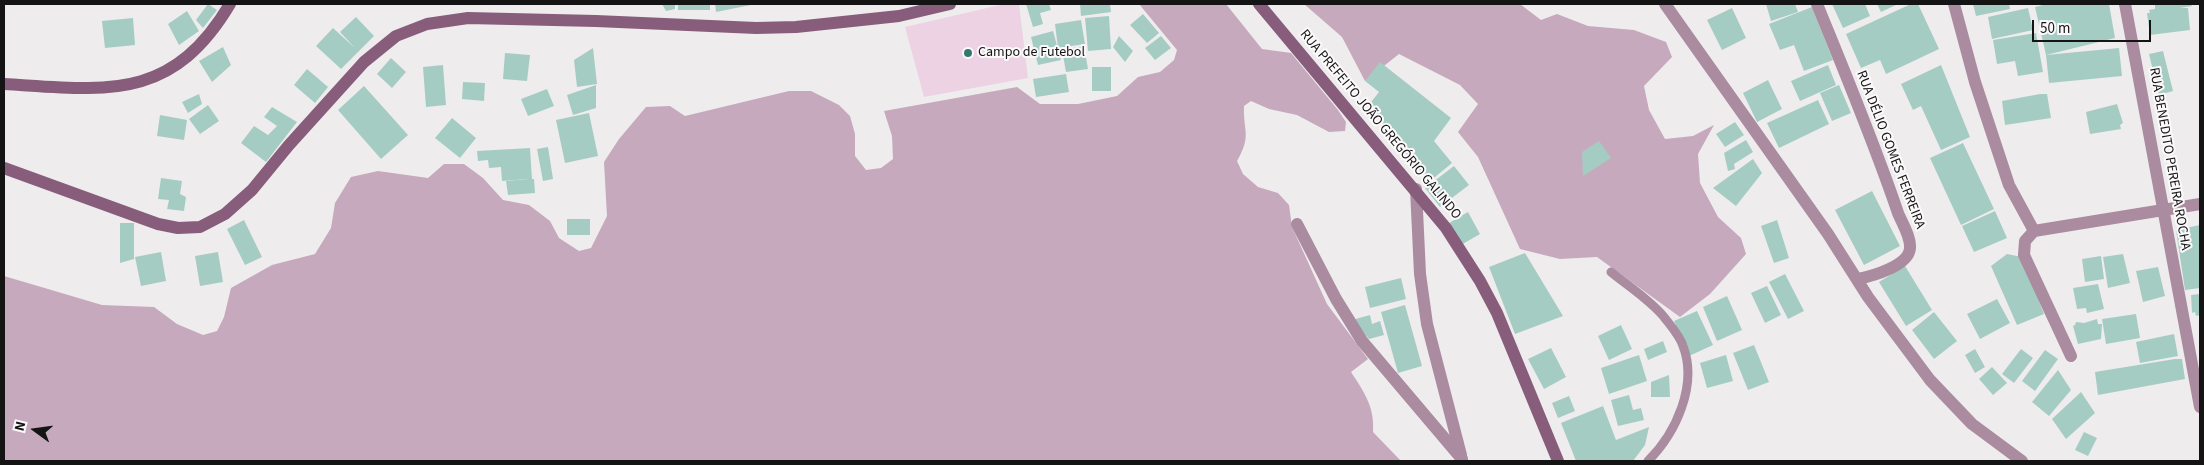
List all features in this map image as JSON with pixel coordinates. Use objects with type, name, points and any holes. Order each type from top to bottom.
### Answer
[{"type":"main road","points":[[4,84],[70,88],[118,88],[147,80],[177,66],[202,45],[230,4]]},
{"type":"main road","points":[[4,168],[158,224],[178,228],[200,228],[225,214],[252,190],[289,145],[364,62],[396,36],[427,24],[468,18],[596,20],[756,28],[796,27],[899,16],[950,4]]},
{"type":"main road","name":"RUA PREFEITO JOÃO GREGÓRIO GALINDO","points":[[1259,4],[1446,228],[1480,280],[1497,313],[1558,461]]},
{"type":"street","points":[[1665,4],[1828,234],[1868,297],[1930,380],[1972,424],[2022,461]]},
{"type":"street","name":"RUA DÉLIO GOMES FERREIRA","points":[[1817,4],[1889,186],[1903,228],[1909,238],[1911,250],[1906,259],[1883,272],[1858,280]]},
{"type":"street","points":[[1954,4],[1975,82],[2009,185],[2034,231]]},
{"type":"street","name":"RUA BENEDITO PEREIRA ROCHA","points":[[2125,4],[2200,407]]},
{"type":"street","points":[[1416,190],[1420,274],[1427,324],[1462,460]]},
{"type":"street","points":[[2071,356],[2024,255],[2025,241],[2034,231],[2200,204]]},
{"type":"street","points":[[1297,224],[1336,299],[1362,341],[1462,460]]},
{"type":"lane","points":[[1611,272],[1663,316],[1683,345],[1688,375],[1682,410],[1658,452],[1648,461]]},
{"type":"shaded area","name":"Campo de Futebol","points":[[1004,4],[1019,4],[1028,78],[924,97],[905,27]]},
{"type":"shaded area","points":[[1139,4],[1226,4],[1262,49],[1291,53],[1346,122],[1345,131],[1329,132],[1297,115],[1269,109],[1251,101],[1244,106],[1246,139],[1237,161],[1243,174],[1258,187],[1278,193],[1289,205],[1292,227],[1327,304],[1368,359],[1351,372],[1370,407],[1373,432],[1401,461],[4,461],[4,276],[102,305],[154,307],[177,324],[203,335],[217,331],[224,317],[231,288],[272,265],[315,254],[331,228],[335,203],[351,177],[378,171],[428,178],[444,164],[464,164],[483,178],[503,200],[529,205],[550,221],[559,238],[579,251],[591,248],[607,216],[604,162],[619,139],[646,107],[670,106],[685,116],[789,91],[811,91],[839,105],[850,116],[855,134],[855,156],[866,170],[881,168],[893,159],[892,136],[884,111],[1017,87],[1040,104],[1078,104],[1117,96],[1138,77],[1160,72],[1174,60],[1177,50]]},
{"type":"shaded area","points":[[1304,4],[1520,4],[1541,20],[1557,14],[1588,26],[1634,30],[1666,42],[1672,57],[1644,86],[1649,110],[1665,139],[1693,136],[1714,125],[1698,154],[1700,183],[1718,217],[1741,238],[1746,254],[1710,294],[1680,317],[1597,257],[1560,259],[1520,249],[1478,157],[1458,132],[1478,104],[1460,85],[1399,54],[1365,81],[1342,37]]},
{"type":"building","points":[[208,4],[217,10],[203,28],[196,20]]},
{"type":"building","points":[[662,4],[675,4],[675,9],[666,11]]},
{"type":"building","points":[[678,4],[710,4],[710,10],[678,10]]},
{"type":"building","points":[[715,4],[751,4],[751,5],[716,12]]},
{"type":"building","points":[[1026,4],[1049,4],[1051,10],[1040,13],[1043,24],[1033,27]]},
{"type":"building","points":[[1080,4],[1110,4],[1111,12],[1081,16]]},
{"type":"building","points":[[1766,4],[1795,4],[1798,12],[1771,21]]},
{"type":"building","points":[[1832,4],[1865,4],[1870,16],[1843,28]]},
{"type":"building","points":[[1877,4],[1898,4],[1881,12]]},
{"type":"building","points":[[1911,4],[1918,4],[1939,49],[1886,74],[1880,60],[1861,68],[1846,34]]},
{"type":"building","points":[[1973,4],[2009,4],[2010,9],[1976,16]]},
{"type":"building","points":[[2047,4],[2109,4],[2115,38],[2046,55],[2035,7]]},
{"type":"building","points":[[2155,4],[2191,4],[2192,6],[2180,8],[2188,8],[2190,30],[2150,35],[2147,13],[2150,13],[2149,10],[2155,9]]},
{"type":"building","points":[[1812,7],[1833,60],[1804,71],[1794,45],[1780,50],[1769,24]]},
{"type":"building","points":[[1732,8],[1746,38],[1722,50],[1707,20]]},
{"type":"building","points":[[2028,8],[2033,30],[1992,39],[1988,17]]},
{"type":"building","points":[[187,11],[199,31],[179,45],[168,24]]},
{"type":"building","points":[[1143,14],[1159,33],[1147,43],[1130,25]]},
{"type":"building","points":[[1109,16],[1111,49],[1088,51],[1085,18]]},
{"type":"building","points":[[356,17],[374,36],[341,69],[316,46],[333,28],[355,48],[340,32]]},
{"type":"building","points":[[133,18],[135,45],[105,48],[102,21]]},
{"type":"building","points":[[1081,20],[1085,44],[1058,48],[1055,24]]},
{"type":"building","points":[[1053,31],[1061,60],[1038,65],[1031,37]]},
{"type":"building","points":[[2036,33],[2043,72],[2018,76],[2015,61],[1997,64],[1993,40]]},
{"type":"building","points":[[1119,36],[1133,51],[1125,62],[1113,47]]},
{"type":"building","points":[[1161,36],[1171,48],[1155,60],[1145,48]]},
{"type":"building","points":[[1084,46],[1088,69],[1066,72],[1062,50]]},
{"type":"building","points":[[223,47],[231,65],[212,82],[199,61]]},
{"type":"building","points":[[593,48],[597,84],[577,87],[574,60]]},
{"type":"building","points":[[2119,48],[2122,76],[2049,83],[2046,55]]},
{"type":"building","points":[[2163,51],[2173,91],[2159,95],[2149,54]]},
{"type":"building","points":[[505,53],[530,55],[527,81],[503,79]]},
{"type":"building","points":[[391,58],[406,72],[392,88],[377,74]]},
{"type":"building","points":[[1380,62],[1451,118],[1434,141],[1452,163],[1429,182],[1368,106],[1379,92],[1365,81]]},
{"type":"building","points":[[443,65],[446,105],[426,107],[423,67]]},
{"type":"building","points":[[1828,65],[1836,85],[1800,101],[1791,81]]},
{"type":"building","points":[[1941,65],[1970,137],[1941,150],[1921,106],[1913,110],[1901,84]]},
{"type":"building","points":[[1092,67],[1111,67],[1111,91],[1092,91]]},
{"type":"building","points":[[307,69],[328,87],[315,103],[294,85]]},
{"type":"building","points":[[1066,74],[1069,92],[1036,97],[1033,79]]},
{"type":"building","points":[[1768,80],[1782,109],[1757,122],[1743,93]]},
{"type":"building","points":[[463,82],[485,83],[484,101],[462,99]]},
{"type":"building","points":[[596,85],[596,108],[573,115],[567,95]]},
{"type":"building","points":[[1839,85],[1851,113],[1832,121],[1820,93]]},
{"type":"building","points":[[364,86],[408,135],[381,159],[338,110]]},
{"type":"building","points":[[547,89],[554,106],[528,116],[521,99]]},
{"type":"building","points":[[199,94],[202,104],[188,113],[182,102]]},
{"type":"building","points":[[2047,94],[2051,118],[2005,125],[2002,101]]},
{"type":"building","points":[[1818,100],[1829,124],[1779,148],[1767,123]]},
{"type":"building","points":[[2117,104],[2123,123],[2120,125],[2121,129],[2090,134],[2086,112]]},
{"type":"building","points":[[208,105],[219,121],[200,134],[189,119]]},
{"type":"building","points":[[272,107],[297,122],[266,162],[241,143],[254,126],[268,135],[277,126],[264,117]]},
{"type":"building","points":[[589,113],[598,156],[565,163],[556,120]]},
{"type":"building","points":[[160,115],[187,120],[184,140],[157,136]]},
{"type":"building","points":[[452,118],[476,138],[460,158],[435,138]]},
{"type":"building","points":[[1735,122],[1744,135],[1725,147],[1716,134]]},
{"type":"building","points":[[1746,140],[1753,152],[1734,164],[1735,169],[1728,171],[1724,153]]},
{"type":"building","points":[[1599,141],[1611,158],[1583,176],[1582,152]]},
{"type":"building","points":[[1963,143],[1994,209],[1961,225],[1930,158]]},
{"type":"building","points":[[548,147],[553,179],[543,181],[537,149]]},
{"type":"building","points":[[530,148],[535,193],[508,195],[506,181],[528,179],[502,181],[501,167],[489,168],[488,160],[478,161],[477,151]]},
{"type":"building","points":[[1753,159],[1762,173],[1736,206],[1713,188]]},
{"type":"building","points":[[1454,166],[1469,185],[1440,207],[1425,188]]},
{"type":"building","points":[[161,178],[182,181],[180,194],[186,197],[184,211],[167,209],[169,200],[158,199]]},
{"type":"building","points":[[1872,191],[1900,246],[1864,265],[1835,210]]},
{"type":"building","points":[[1995,211],[2007,238],[1974,252],[1962,226]]},
{"type":"building","points":[[1468,212],[1480,234],[1461,245],[1449,223]]},
{"type":"building","points":[[567,219],[590,219],[590,235],[567,235]]},
{"type":"building","points":[[244,220],[262,257],[245,265],[227,229]]},
{"type":"building","points":[[1777,220],[1789,258],[1774,263],[1761,226]]},
{"type":"building","points":[[120,223],[134,223],[134,259],[120,263]]},
{"type":"building","points":[[2200,225],[2200,288],[2185,290],[2176,230]]},
{"type":"building","points":[[161,252],[166,281],[141,286],[135,257]]},
{"type":"building","points":[[218,252],[223,282],[200,286],[195,256]]},
{"type":"building","points":[[1525,253],[1563,316],[1515,334],[1489,267]]},
{"type":"building","points":[[2007,254],[2022,257],[2044,314],[2017,325],[1991,266]]},
{"type":"building","points":[[2123,254],[2130,283],[2108,288],[2103,257]]},
{"type":"building","points":[[2101,256],[2104,279],[2085,282],[2082,259]]},
{"type":"building","points":[[1905,266],[1932,310],[1906,326],[1879,282]]},
{"type":"building","points":[[2158,267],[2165,296],[2143,302],[2136,271]]},
{"type":"building","points":[[1785,274],[1804,311],[1788,319],[1769,282]]},
{"type":"building","points":[[1401,278],[1406,299],[1370,308],[1365,287]]},
{"type":"building","points":[[2098,284],[2104,309],[2087,313],[2086,308],[2077,309],[2073,288]]},
{"type":"building","points":[[1767,286],[1781,315],[1765,323],[1751,293]]},
{"type":"building","points":[[2200,294],[2200,315],[2196,316],[2195,312],[2192,313],[2191,295]]},
{"type":"building","points":[[1727,296],[1742,330],[1717,341],[1703,307]]},
{"type":"building","points":[[1997,299],[2010,323],[1980,339],[1967,314]]},
{"type":"building","points":[[1405,305],[1422,366],[1398,373],[1381,312]]},
{"type":"building","points":[[1697,311],[1713,345],[1689,356],[1674,321]]},
{"type":"building","points":[[1934,312],[1957,341],[1934,359],[1912,330]]},
{"type":"building","points":[[2136,314],[2140,338],[2106,344],[2102,319]]},
{"type":"building","points":[[1370,315],[1372,324],[1380,321],[1384,335],[1369,339],[1352,320]]},
{"type":"building","points":[[2097,319],[2098,324],[2102,324],[2101,339],[2078,344],[2073,326],[2076,322],[2084,323]]},
{"type":"building","points":[[1621,325],[1632,349],[1609,360],[1598,336]]},
{"type":"building","points":[[2174,334],[2178,356],[2140,363],[2136,342]]},
{"type":"building","points":[[1663,341],[1667,352],[1648,360],[1644,349]]},
{"type":"building","points":[[1754,345],[1769,382],[1748,390],[1733,353]]},
{"type":"building","points":[[1551,348],[1566,377],[1544,389],[1528,359]]},
{"type":"building","points":[[1975,349],[1985,367],[1975,373],[1965,355]]},
{"type":"building","points":[[2021,349],[2033,358],[2014,383],[2002,374]]},
{"type":"building","points":[[2045,350],[2058,359],[2035,391],[2022,381]]},
{"type":"building","points":[[1639,355],[1647,381],[1609,394],[1601,368]]},
{"type":"building","points":[[1726,355],[1733,381],[1707,388],[1700,363]]},
{"type":"building","points":[[2182,359],[2185,379],[2098,395],[2095,372]]},
{"type":"building","points":[[1992,367],[2007,383],[1993,395],[1979,379]]},
{"type":"building","points":[[2058,370],[2071,390],[2049,416],[2032,402]]},
{"type":"building","points":[[1669,375],[1670,397],[1651,397],[1651,382]]},
{"type":"building","points":[[2081,392],[2095,413],[2066,439],[2052,419]]},
{"type":"building","points":[[1629,395],[1633,410],[1641,408],[1644,420],[1618,426],[1611,400]]},
{"type":"building","points":[[1569,396],[1575,411],[1558,418],[1552,403]]},
{"type":"building","points":[[1603,406],[1616,440],[1649,427],[1645,445],[1633,461],[1576,461],[1561,423]]},
{"type":"building","points":[[2084,432],[2097,438],[2088,456],[2075,450]]},
{"type":"place","name":"Campo de Futebol","points":[[968,53]]}]
